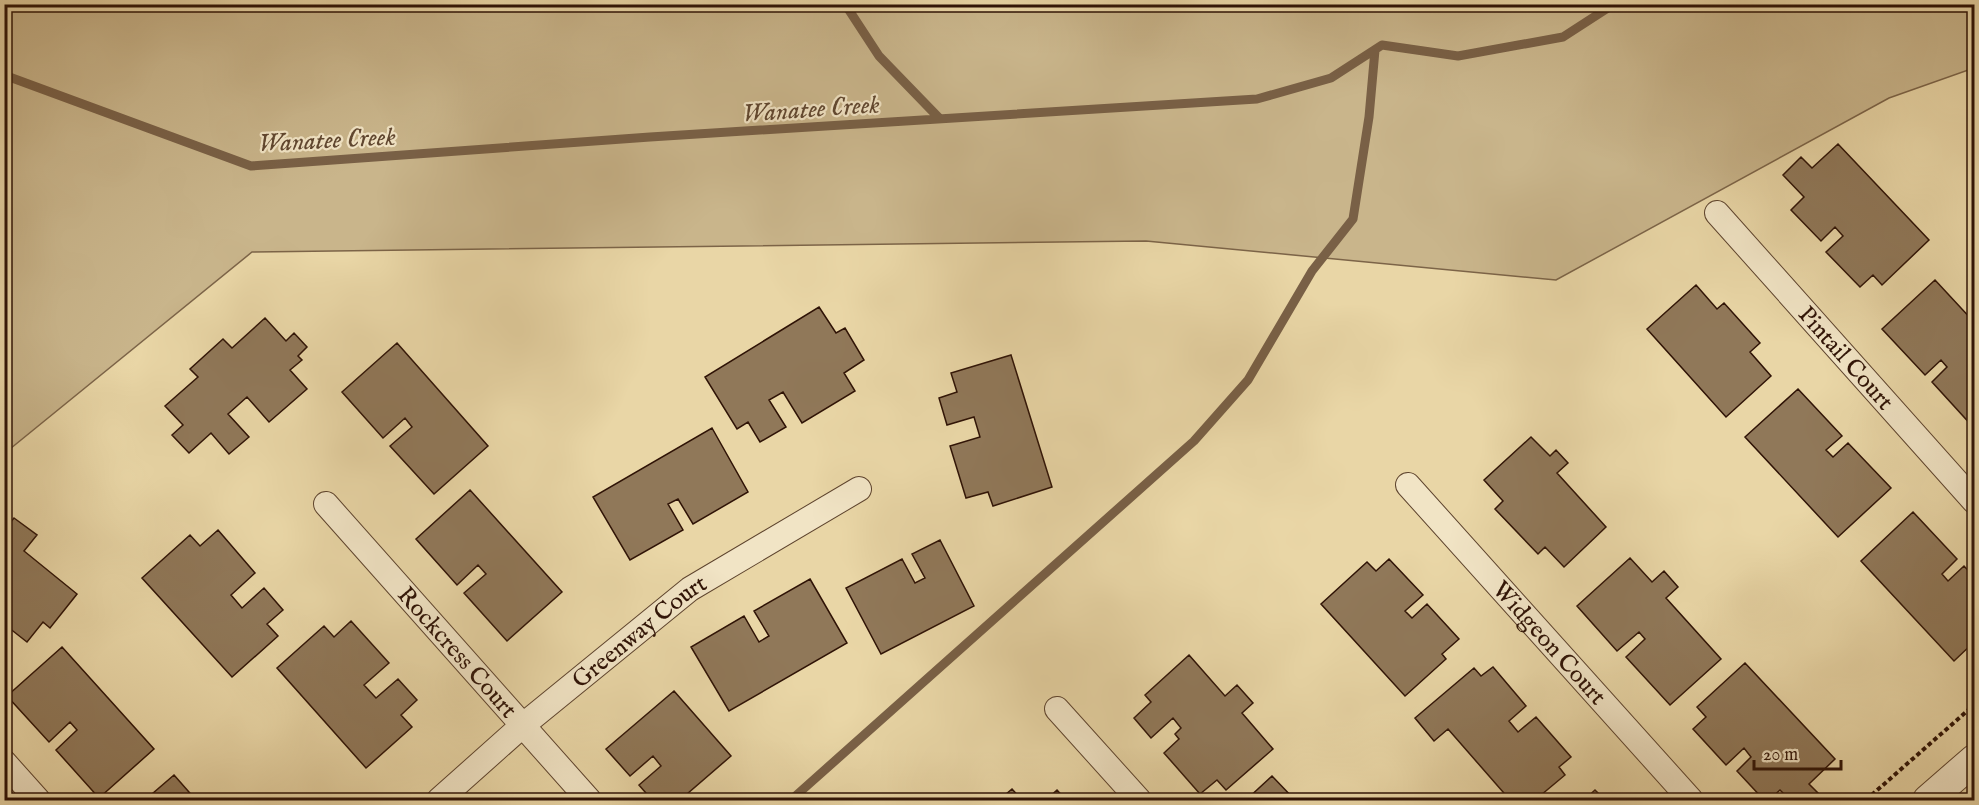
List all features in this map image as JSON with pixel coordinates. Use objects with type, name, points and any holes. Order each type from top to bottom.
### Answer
[{"type":"street","name":"Pintail Court","points":[[1717,213],[1974,501]]},
{"type":"street","name":"Widgeon Court","points":[[1408,485],[1691,801]]},
{"type":"street","name":"Greenway Court","points":[[439,801],[522,726],[690,589],[860,489]]},
{"type":"street","name":"Rockcress Court","points":[[326,504],[589,801]]},
{"type":"street","points":[[1057,709],[1139,801]]},
{"type":"street","points":[[1928,801],[1974,760]]},
{"type":"street","points":[[4,762],[38,801]]},
{"type":"path","points":[[1866,801],[1974,705]]},
{"type":"shaded area","points":[[5,4],[1974,4],[1974,68],[1889,98],[1556,280],[1146,241],[252,252],[5,453]]},
{"type":"building","points":[[1838,144],[1929,240],[1882,285],[1873,275],[1860,287],[1826,252],[1843,236],[1835,227],[1821,241],[1791,210],[1804,197],[1783,175],[1801,157],[1812,168]]},
{"type":"building","points":[[1935,280],[1974,322],[1974,428],[1932,382],[1947,367],[1941,360],[1925,375],[1882,329]]},
{"type":"building","points":[[1696,285],[1717,309],[1724,303],[1760,343],[1750,352],[1771,376],[1726,417],[1647,329]]},
{"type":"building","points":[[819,307],[836,333],[845,328],[864,360],[844,373],[855,391],[802,423],[783,392],[769,400],[786,427],[760,442],[748,422],[737,429],[705,377]]},
{"type":"building","points":[[265,318],[286,341],[294,333],[307,347],[298,356],[302,360],[290,370],[307,389],[269,422],[247,397],[228,414],[249,437],[229,454],[211,433],[189,453],[172,435],[183,425],[165,406],[198,377],[190,369],[223,339],[232,348]]},
{"type":"building","points":[[397,343],[488,446],[434,494],[390,446],[412,427],[405,418],[383,438],[342,392]]},
{"type":"building","points":[[1011,355],[1052,487],[993,506],[988,492],[966,498],[950,446],[980,437],[974,417],[947,425],[939,398],[957,392],[951,373]]},
{"type":"building","points":[[1798,389],[1842,436],[1826,450],[1833,457],[1848,443],[1891,488],[1838,537],[1745,437]]},
{"type":"building","points":[[712,428],[748,492],[693,524],[678,499],[668,504],[683,530],[630,560],[593,497]]},
{"type":"building","points":[[1531,437],[1550,456],[1556,450],[1568,463],[1557,473],[1606,527],[1564,567],[1545,547],[1538,554],[1495,509],[1503,501],[1484,480]]},
{"type":"building","points":[[470,490],[562,592],[507,641],[464,593],[486,574],[478,565],[457,585],[416,539]]},
{"type":"building","points":[[1913,512],[1957,559],[1942,574],[1948,581],[1964,566],[1974,577],[1974,642],[1954,661],[1861,561]]},
{"type":"building","points":[[14,518],[37,535],[24,551],[77,594],[50,628],[43,622],[27,642],[4,624],[4,530]]},
{"type":"building","points":[[218,530],[255,573],[231,595],[242,608],[264,588],[283,610],[267,624],[278,636],[232,677],[142,578],[190,535],[200,546]]},
{"type":"building","points":[[940,540],[974,606],[881,654],[846,588],[902,559],[915,583],[925,578],[912,554]]},
{"type":"building","points":[[1630,558],[1652,582],[1664,571],[1678,587],[1666,598],[1721,659],[1670,705],[1626,657],[1645,639],[1639,632],[1617,651],[1577,606]]},
{"type":"building","points":[[1389,559],[1423,595],[1405,611],[1412,618],[1427,604],[1459,639],[1442,654],[1446,659],[1405,696],[1321,604],[1367,562],[1376,571]]},
{"type":"building","points":[[810,579],[847,643],[729,711],[691,647],[744,616],[759,642],[769,636],[754,611]]},
{"type":"building","points":[[351,621],[389,663],[364,685],[376,698],[398,679],[417,700],[401,715],[412,727],[366,768],[277,668],[324,626],[334,637]]},
{"type":"building","points":[[62,647],[154,749],[99,798],[56,750],[77,730],[70,722],[49,742],[7,696]]},
{"type":"building","points":[[1189,655],[1225,696],[1237,685],[1253,703],[1242,713],[1273,749],[1226,790],[1217,780],[1200,794],[1164,753],[1179,739],[1175,734],[1181,728],[1173,718],[1151,738],[1134,718],[1151,702],[1145,695]]},
{"type":"building","points":[[1745,663],[1835,759],[1809,784],[1820,795],[1814,800],[1790,800],[1780,790],[1769,800],[1764,800],[1737,771],[1751,757],[1744,748],[1726,765],[1693,729],[1706,717],[1697,707]]},
{"type":"building","points":[[1493,667],[1526,706],[1509,721],[1518,732],[1536,717],[1571,757],[1559,767],[1565,775],[1535,800],[1510,800],[1448,729],[1434,741],[1415,718],[1474,668],[1481,676]]},
{"type":"building","points":[[674,691],[731,756],[680,800],[652,800],[639,785],[661,766],[653,756],[630,776],[606,749]]},
{"type":"building","points":[[174,775],[196,800],[145,800]]},
{"type":"building","points":[[1272,776],[1295,800],[1246,800]]},
{"type":"building","points":[[1012,789],[1022,800],[999,800]]},
{"type":"building","points":[[1057,790],[1066,800],[1046,800]]},
{"type":"building","points":[[1595,790],[1605,800],[1584,800]]},
{"type":"waterway","points":[[845,4],[879,56],[940,119]]},
{"type":"waterway","name":"Wanatee Creek","points":[[4,75],[251,166],[650,137],[1257,99],[1331,78],[1382,45],[1458,56],[1563,37],[1614,4]]},
{"type":"waterway","points":[[791,800],[1194,441],[1248,380],[1312,271],[1353,219],[1369,117],[1375,50]]}]
